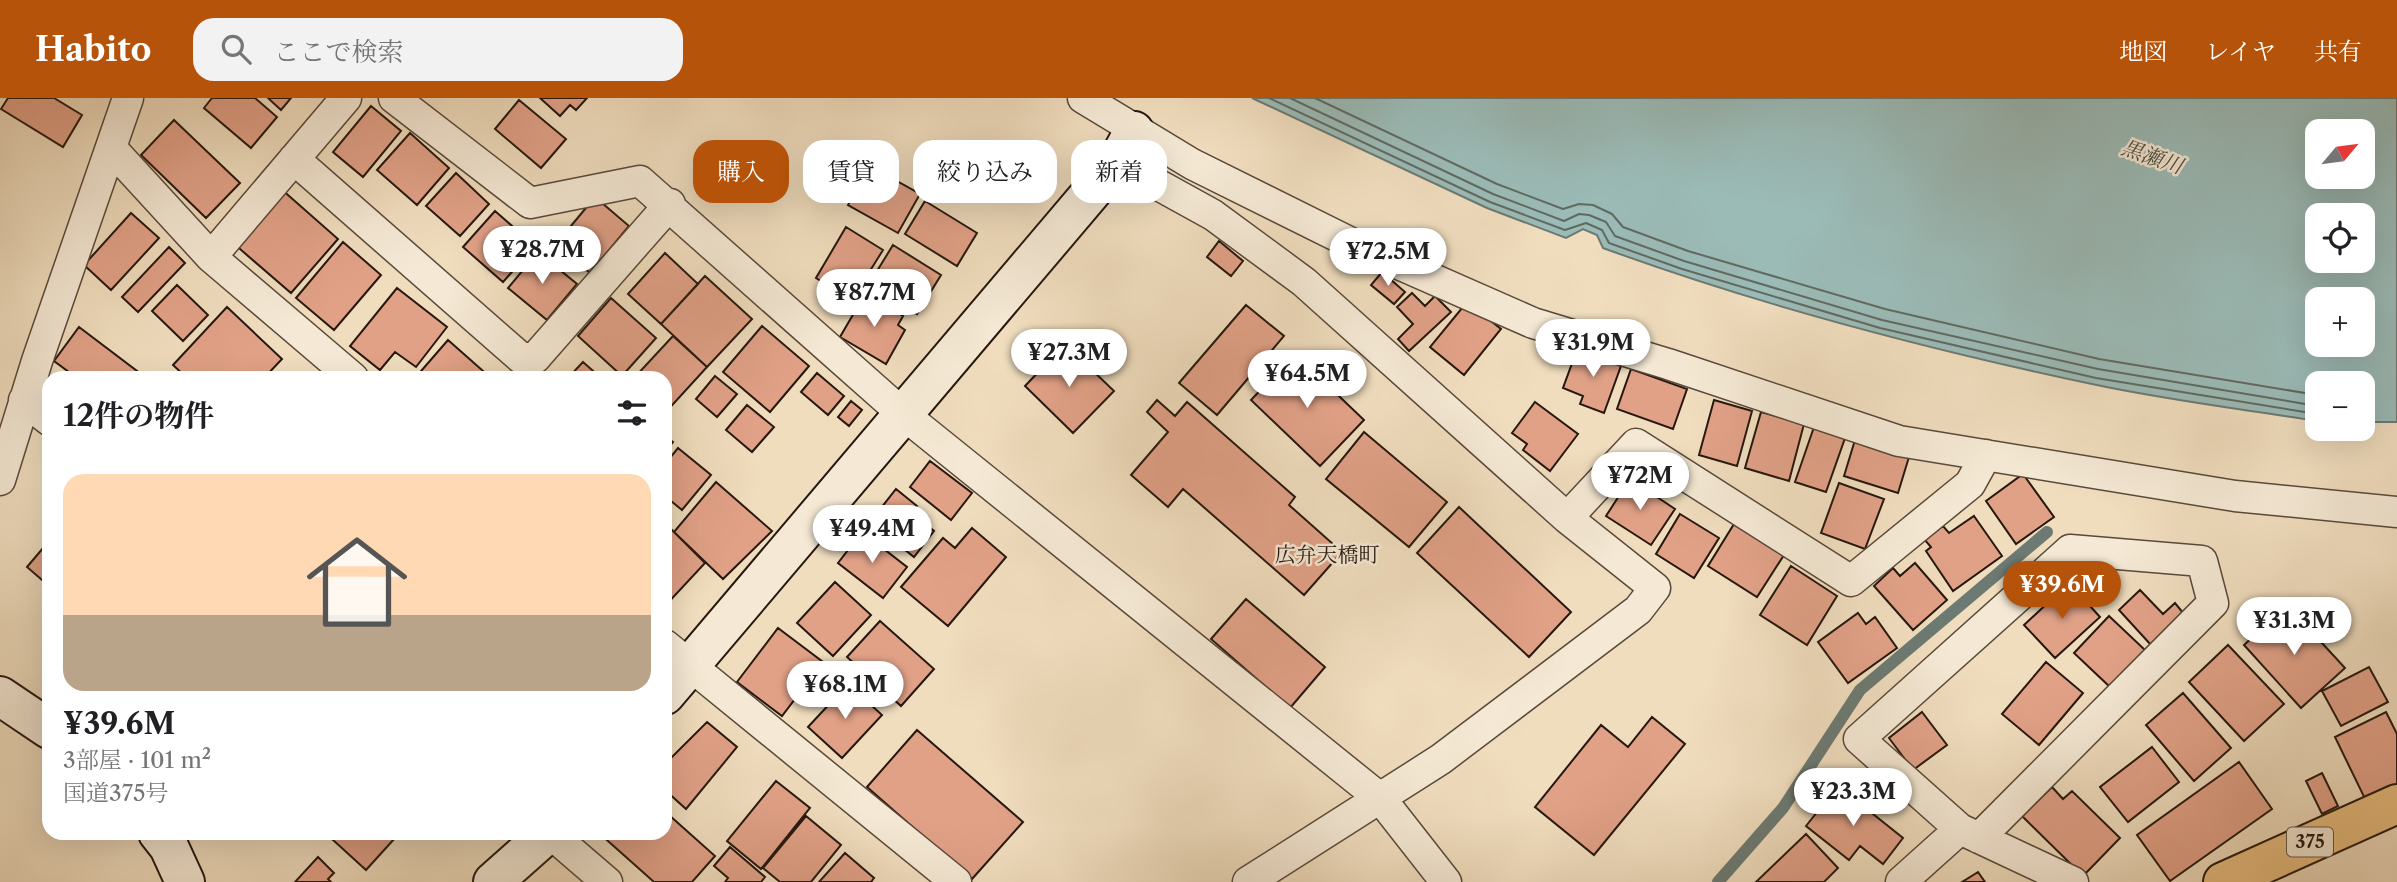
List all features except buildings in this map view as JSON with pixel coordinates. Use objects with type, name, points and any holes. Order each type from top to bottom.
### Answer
[{"type":"highway","name":"375","points":[[2223,882],[2397,804]]},
{"type":"street","points":[[0,480],[24,400],[128,98]]},
{"type":"street","points":[[211,257],[346,98]]},
{"type":"street","points":[[394,98],[530,202],[640,181],[670,204],[904,414],[1381,799],[1446,882]]},
{"type":"street","points":[[1083,98],[1120,140]]},
{"type":"street","points":[[111,148],[211,257],[345,371]]},
{"type":"street","points":[[294,159],[521,358],[535,358],[670,204]]},
{"type":"street","points":[[1167,164],[1532,323],[1668,364],[1899,441],[2235,496],[2397,512]]},
{"type":"street","points":[[1167,179],[1304,282],[1567,518],[1656,588],[1628,619],[1441,759],[1248,882]]},
{"type":"street","points":[[672,673],[678,655],[904,414],[1078,203]]},
{"type":"street","points":[[24,400],[42,415]]},
{"type":"street","points":[[1567,518],[1636,444],[1851,580],[1970,484],[1986,455]]},
{"type":"street","points":[[1900,882],[1970,833],[2213,603],[2202,561],[2070,550],[1859,739],[1970,833],[2073,882]]},
{"type":"street","points":[[678,655],[956,882]]},
{"type":"street","points":[[0,696],[42,724]]},
{"type":"street","points":[[164,840],[185,882]]},
{"type":"street","points":[[492,882],[541,840]]},
{"type":"street","points":[[557,840],[607,882]]},
{"type":"water","name":"黒瀬川","points":[[1252,98],[2397,98],[2397,422],[2375,422],[2375,371],[2305,371],[2305,419],[2176,400],[1968,356],[1845,325],[1723,289],[1603,248],[1597,235],[1583,229],[1566,238],[1487,208]]},
{"type":"waterway","points":[[1718,882],[1783,808],[1860,690],[2047,532]]},
{"type":"district","name":"広弁天橋町","points":[[1327,555]]}]
